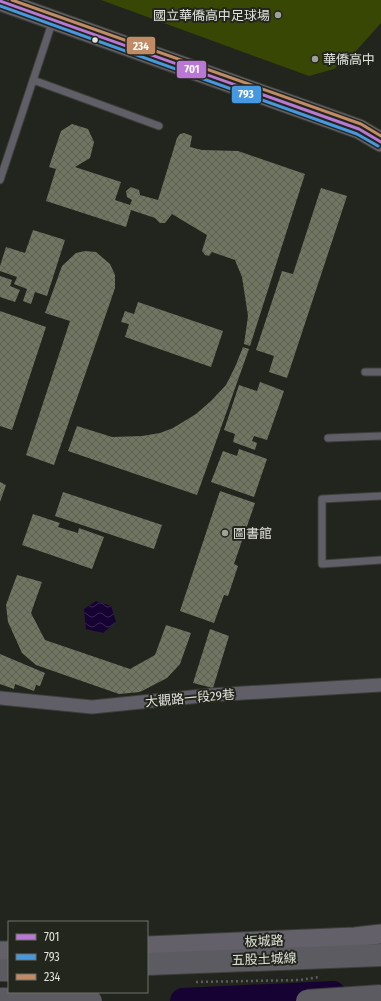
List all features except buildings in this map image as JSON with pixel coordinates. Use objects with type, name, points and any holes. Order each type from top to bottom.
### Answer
[{"type":"highway","name":"五股土城線","points":[[148,964],[381,955]]},
{"type":"highway","points":[[307,1001],[381,996]]},
{"type":"highway","points":[[0,999],[91,1001]]},
{"type":"main road","points":[[0,1],[360,129],[381,142]]},
{"type":"main road","name":"板城路","points":[[148,946],[355,937],[381,934]]},
{"type":"street","name":"大觀路一段29巷","points":[[0,698],[92,707],[211,696],[381,685]]},
{"type":"lane","points":[[0,180],[53,20]]},
{"type":"lane","points":[[34,80],[159,126]]},
{"type":"lane","points":[[366,372],[381,372]]},
{"type":"lane","points":[[328,438],[381,436]]},
{"type":"lane","points":[[381,496],[322,499],[322,564],[381,560]]},
{"type":"green space","name":"華僑高中","points":[[101,0],[381,0],[381,23],[357,50],[334,69],[309,76]]},
{"type":"water","points":[[96,601],[111,606],[116,622],[103,633],[86,629],[84,609]]},
{"type":"waterway","points":[[183,1001],[333,994]]},
{"type":"transit line","name":"234","points":[[12,0],[361,124],[381,136]]},
{"type":"transit line","name":"701","points":[[0,1],[359,129],[381,142]]},
{"type":"transit line","name":"793","points":[[0,6],[357,134],[378,146]]},
{"type":"place","name":"國立華僑高中足球場","points":[[278,15]]},
{"type":"place","name":"華僑高中","points":[[315,59]]},
{"type":"place","name":"圖書館","points":[[225,533]]}]
